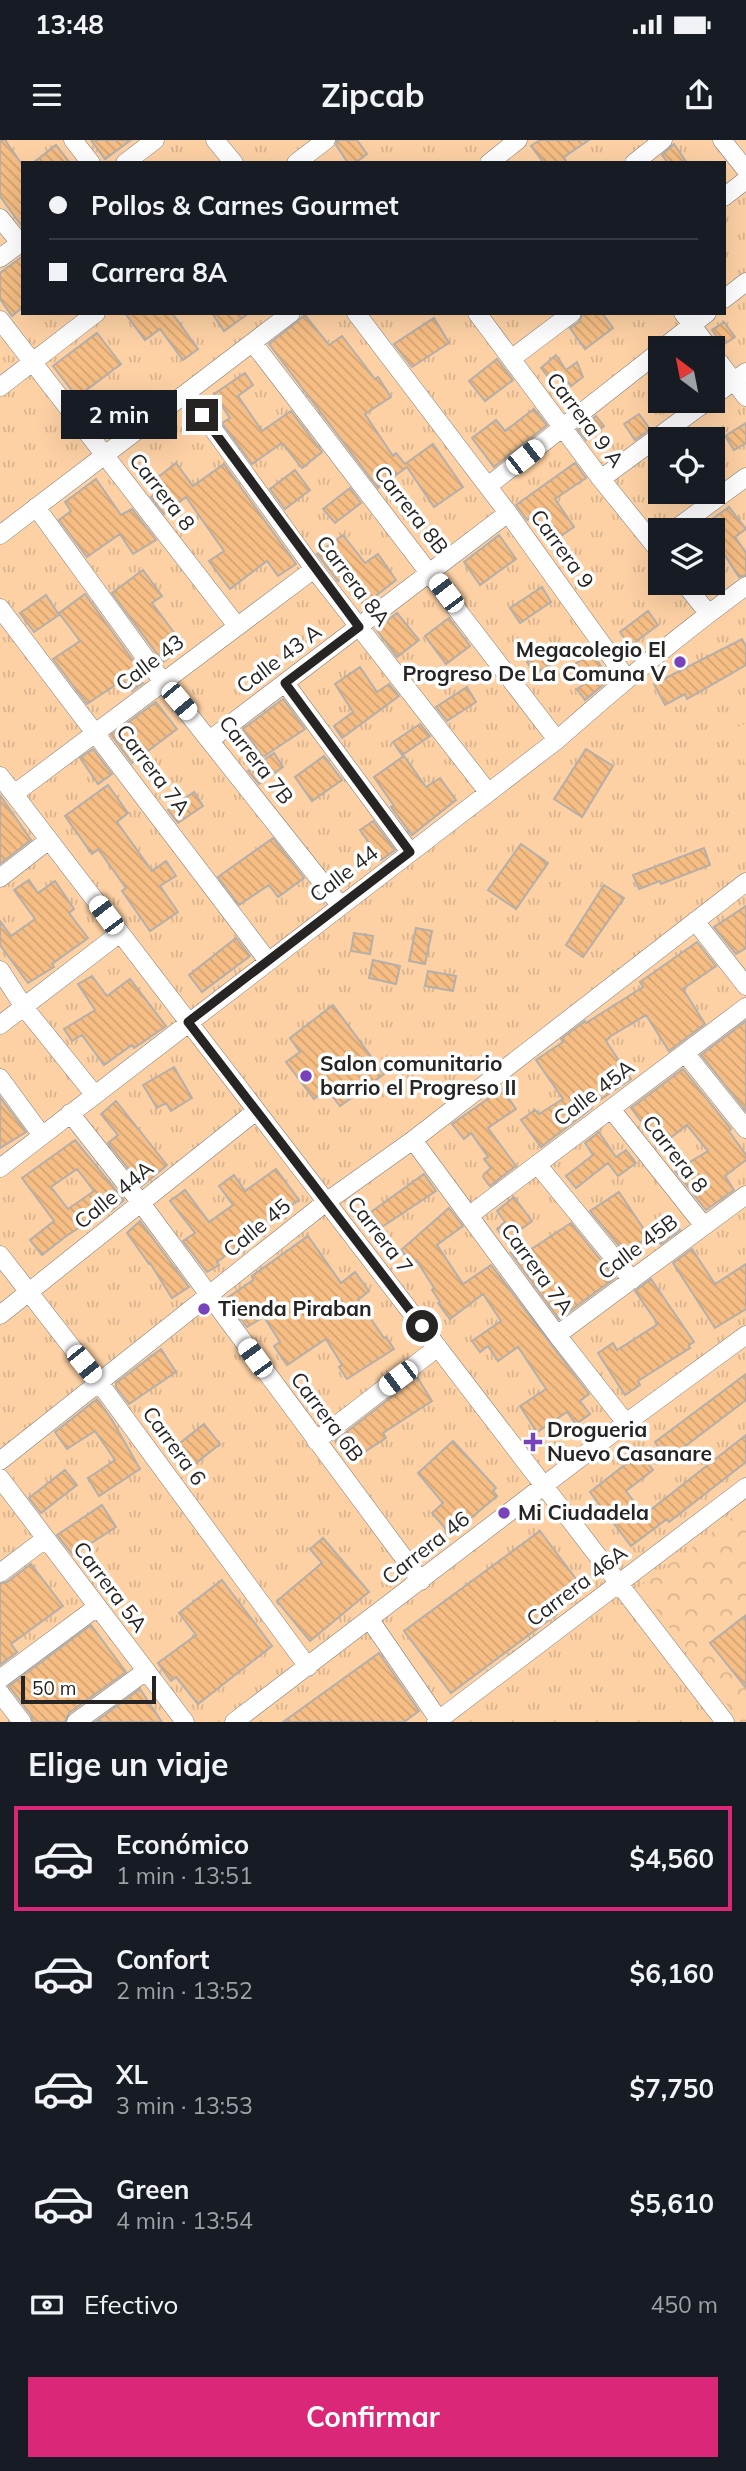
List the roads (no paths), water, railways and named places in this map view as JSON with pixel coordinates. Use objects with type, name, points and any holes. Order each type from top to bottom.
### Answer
[{"type":"street","points":[[73,140],[89,161]]},
{"type":"street","points":[[128,161],[155,140]]},
{"type":"street","points":[[215,140],[232,161]]},
{"type":"street","points":[[299,161],[326,140]]},
{"type":"street","points":[[492,161],[518,140]]},
{"type":"street","points":[[637,161],[663,140]]},
{"type":"street","points":[[722,140],[746,170]]},
{"type":"street","points":[[726,195],[746,180]]},
{"type":"street","points":[[0,218],[21,242],[0,258]]},
{"type":"street","points":[[726,297],[746,282]]},
{"type":"street","points":[[0,387],[93,315]]},
{"type":"street","points":[[0,535],[288,315]]},
{"type":"street","name":"Carrera 9","points":[[358,315],[508,513],[627,679]]},
{"type":"street","name":"Carrera 9 A","points":[[478,315],[601,479],[648,534]]},
{"type":"street","points":[[511,359],[569,315]]},
{"type":"street","points":[[672,336],[687,319],[700,336]]},
{"type":"street","name":"Carrera 8","points":[[0,320],[237,626]]},
{"type":"street","name":"Carrera 8B","points":[[253,343],[557,740]]},
{"type":"street","points":[[488,486],[648,359]]},
{"type":"street","points":[[725,364],[740,376],[746,397]]},
{"type":"street","points":[[725,387],[740,376]]},
{"type":"street","name":"Carrera 8A","points":[[187,393],[314,569],[488,792]]},
{"type":"street","points":[[601,479],[691,413]]},
{"type":"street","points":[[690,518],[746,477]]},
{"type":"street","name":"Carrera 7B","points":[[36,508],[163,682],[211,739],[340,905]]},
{"type":"street","name":"Calle 43 A","points":[[211,739],[508,513]]},
{"type":"street","name":"Calle 43","points":[[14,794],[314,569]]},
{"type":"street","name":"Calle 44","points":[[0,1168],[557,740],[708,613],[746,586]]},
{"type":"street","points":[[694,595],[708,613]]},
{"type":"street","name":"Carrera 7A","points":[[0,608],[268,961]]},
{"type":"street","points":[[285,683],[410,852]]},
{"type":"street","name":"Carrera 7","points":[[0,776],[725,1722]]},
{"type":"street","points":[[0,878],[49,840]]},
{"type":"street","name":"Calle 45","points":[[0,1461],[326,1202],[413,1140],[746,882]]},
{"type":"street","points":[[695,921],[746,986]]},
{"type":"street","points":[[0,1025],[120,933]]},
{"type":"street","points":[[0,971],[24,1007],[94,1094]]},
{"type":"street","name":"Calle 45A","points":[[470,1215],[746,1007]]},
{"type":"street","points":[[685,1053],[746,1129]]},
{"type":"street","points":[[0,1078],[41,1134]]},
{"type":"street","name":"Carrera 8","points":[[611,1109],[704,1226]]},
{"type":"street","name":"Calle 44A","points":[[0,1315],[256,1111]]},
{"type":"street","name":"Carrera 6B","points":[[70,1113],[141,1203],[421,1581]]},
{"type":"street","name":"Carrera 7A","points":[[413,1140],[556,1335],[625,1423]]},
{"type":"street","points":[[537,1164],[632,1280]]},
{"type":"street","name":"Calle 45B","points":[[556,1335],[746,1195]]},
{"type":"street","name":"Carrera 6","points":[[0,1255],[98,1381],[308,1667]]},
{"type":"street","name":"Carrera 46","points":[[234,1722],[625,1423],[746,1335]]},
{"type":"street","points":[[316,1441],[438,1347]]},
{"type":"street","name":"Carrera 5A","points":[[0,1478],[185,1722]]},
{"type":"street","name":"Carrera 46A","points":[[438,1721],[746,1487]]},
{"type":"street","points":[[0,1573],[45,1539]]},
{"type":"street","points":[[0,1679],[97,1607]]},
{"type":"street","points":[[370,1620],[438,1721]]},
{"type":"street","points":[[76,1722],[146,1671]]},
{"type":"street","points":[[0,1693],[22,1722]]},
{"type":"place","name":"Megacolegio El Progreso De La Comuna V","points":[[680,662]]},
{"type":"place","name":"Salon comunitario barrio el Progreso II","points":[[306,1076]]},
{"type":"place","name":"Tienda Piraban","points":[[204,1309]]},
{"type":"place","name":"Drogueria Nuevo Casanare","points":[[533,1442]]},
{"type":"place","name":"Mi Ciudadela","points":[[504,1513]]}]
